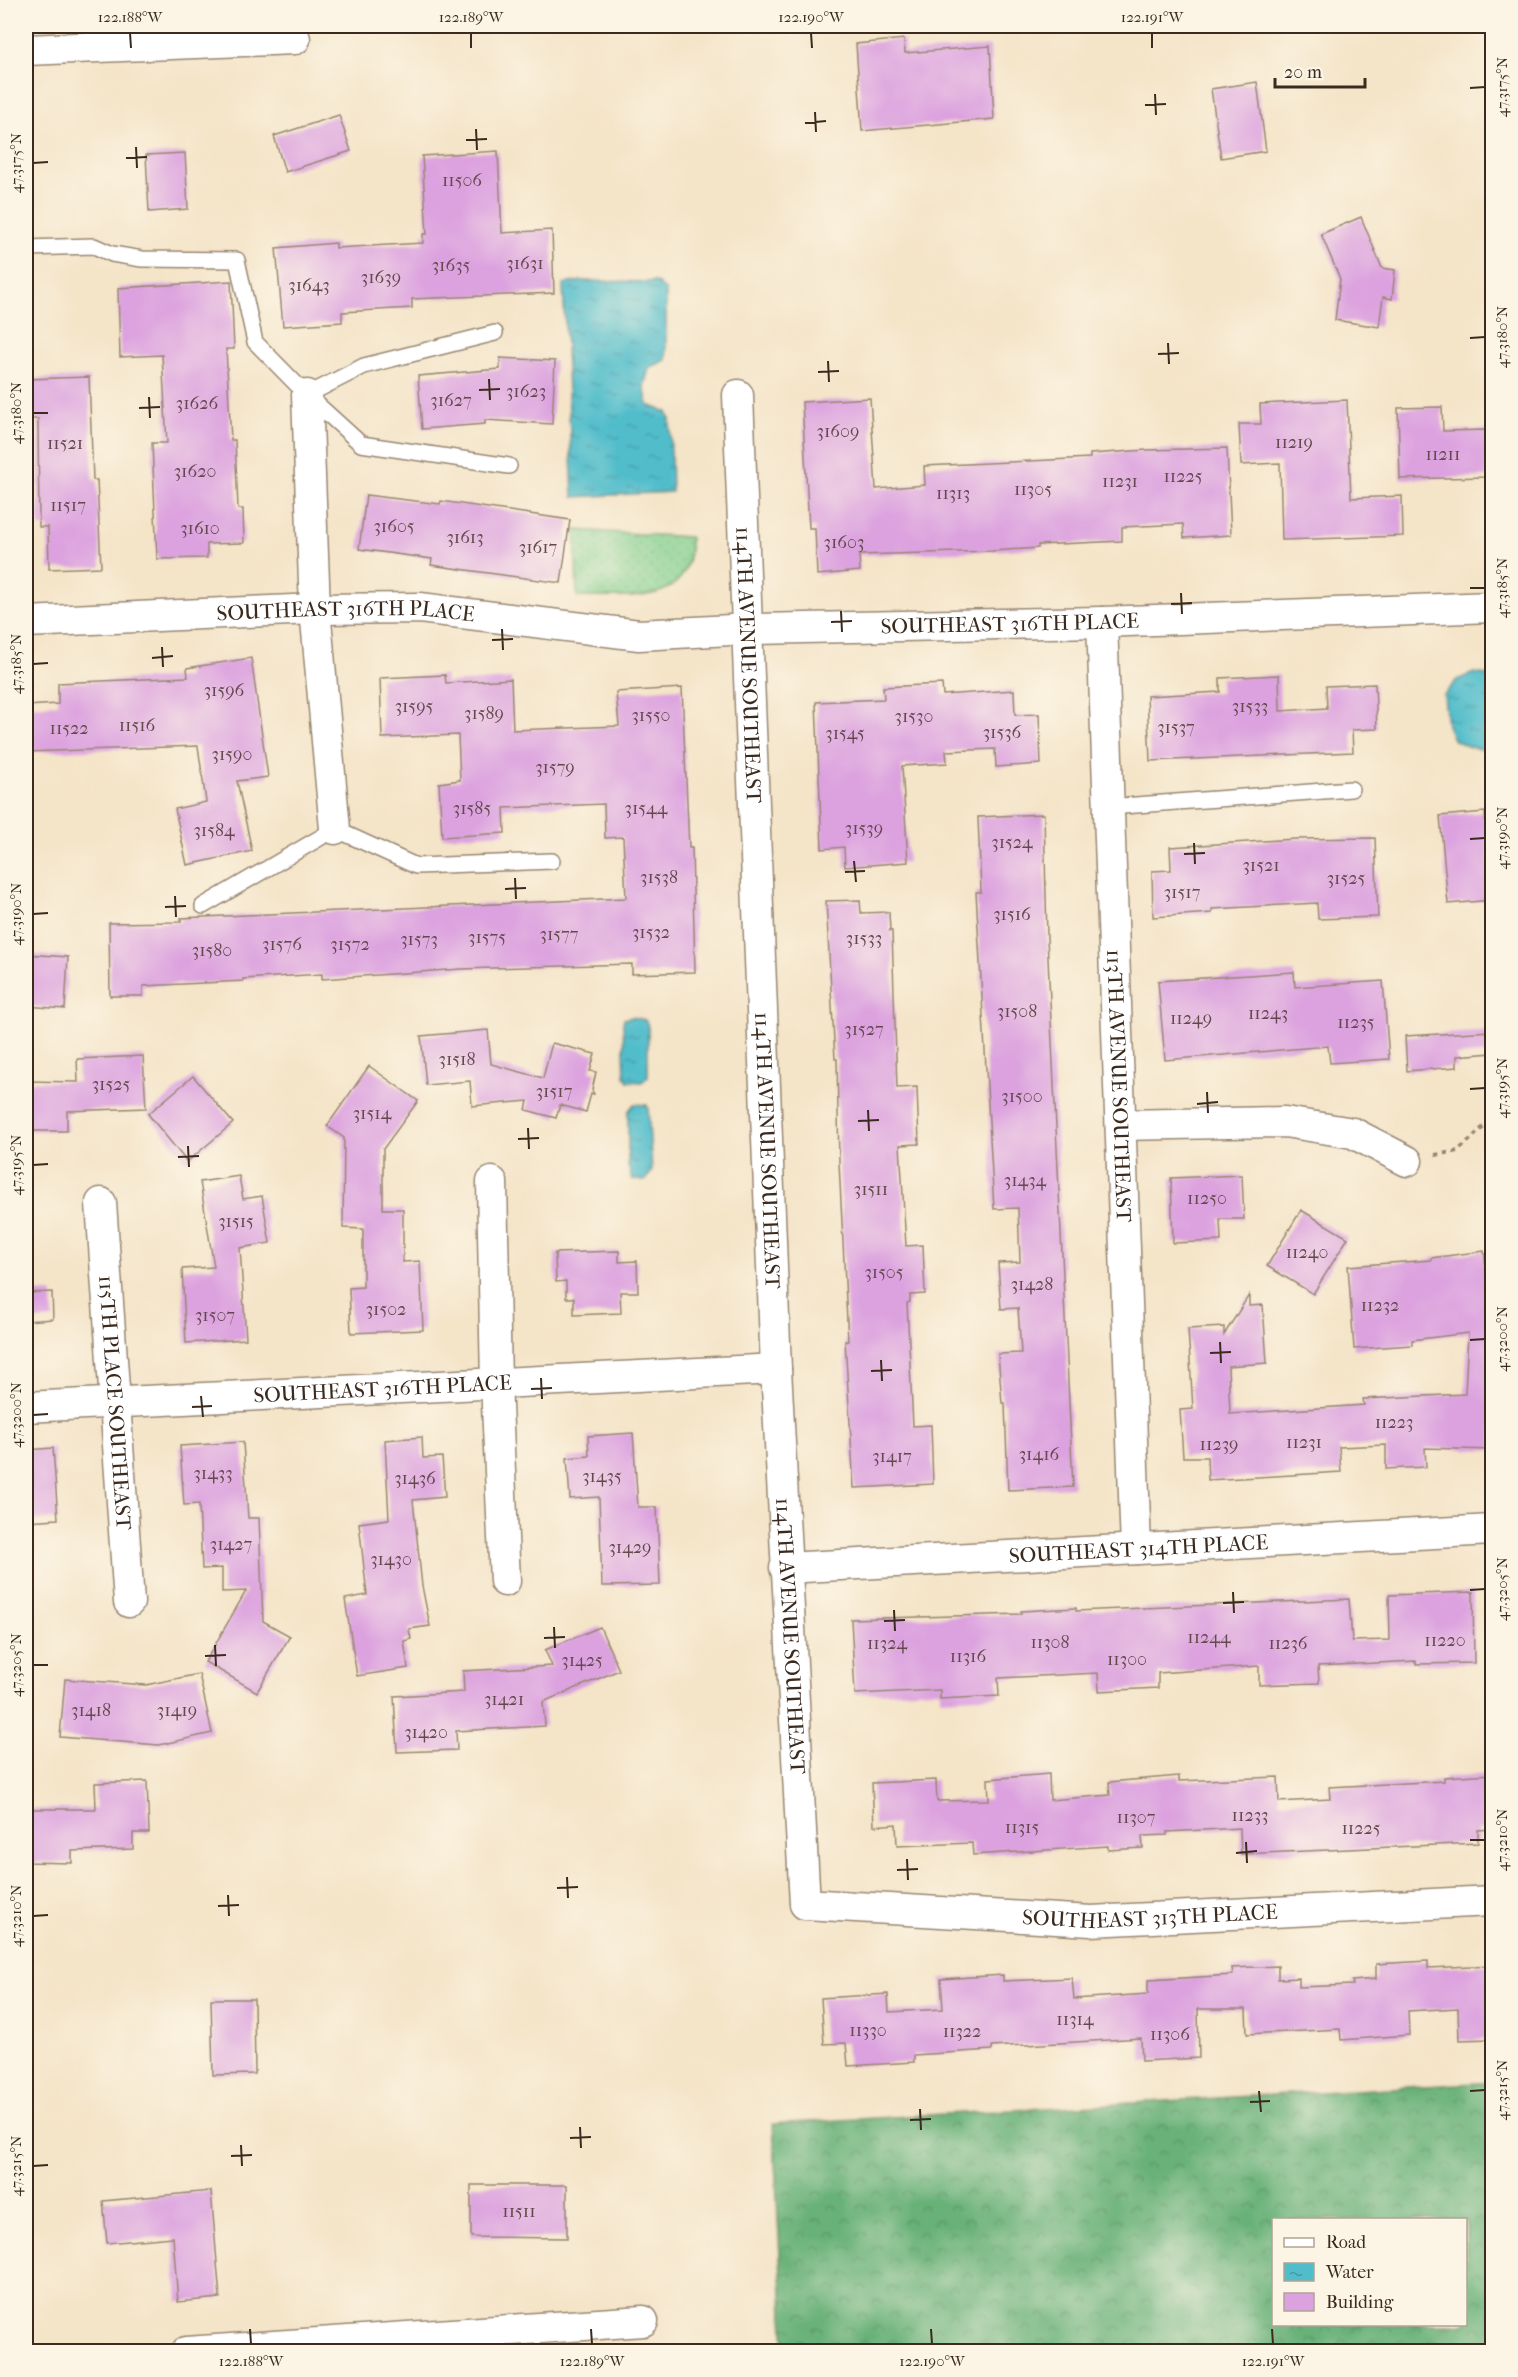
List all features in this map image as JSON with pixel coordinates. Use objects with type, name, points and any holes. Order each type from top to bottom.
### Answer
[{"type":"street","points":[[26,50],[295,39]]},
{"type":"street","points":[[307,395],[315,609],[335,829]]},
{"type":"street","name":"114TH AVENUE SOUTHEAST","points":[[738,395],[749,629],[776,1369],[805,1904]]},
{"type":"street","name":"SOUTHEAST 316TH PLACE","points":[[26,622],[315,609],[420,608],[639,635],[749,629],[1102,622],[1492,607]]},
{"type":"street","name":"113TH AVENUE SOUTHEAST","points":[[1102,622],[1136,1549]]},
{"type":"street","points":[[1121,1125],[1285,1122],[1353,1133],[1407,1161]]},
{"type":"street","points":[[492,1182],[496,1383],[505,1581]]},
{"type":"street","name":"115TH PLACE SOUTHEAST","points":[[101,1203],[113,1403],[129,1602]]},
{"type":"street","name":"SOUTHEAST 316TH PLACE","points":[[26,1407],[776,1369]]},
{"type":"street","name":"SOUTHEAST 314TH PLACE","points":[[785,1568],[1492,1530]]},
{"type":"street","name":"SOUTHEAST 313TH PLACE","points":[[805,1904],[1092,1921],[1492,1901]]},
{"type":"street","points":[[186,2352],[643,2321]]},
{"type":"lane","points":[[26,248],[94,246],[112,254],[142,260],[237,260],[255,342],[307,395],[361,444],[508,466]]},
{"type":"lane","points":[[307,395],[364,366],[495,333]]},
{"type":"lane","points":[[1109,807],[1351,789]]},
{"type":"lane","points":[[203,906],[335,829],[416,866],[552,861]]},
{"type":"path","points":[[1407,1161],[1458,1151],[1492,1119]]},
{"type":"green space","points":[[575,530],[690,537],[689,560],[681,577],[670,587],[654,594],[636,597],[577,597]]},
{"type":"green space","points":[[1492,2082],[1492,2351],[785,2351],[773,2124]]},
{"type":"water","points":[[582,281],[656,282],[666,291],[666,360],[649,368],[644,386],[648,405],[667,412],[670,419],[672,492],[573,497],[563,284]]},
{"type":"water","points":[[1474,673],[1492,676],[1492,751],[1469,747],[1453,739],[1447,725],[1444,695],[1457,680]]},
{"type":"water","points":[[632,1017],[645,1020],[648,1026],[648,1076],[642,1082],[628,1081],[625,1077],[623,1022],[624,1019]]},
{"type":"water","points":[[634,1104],[647,1105],[648,1108],[652,1172],[644,1181],[632,1179],[628,1166],[628,1112]]},
{"type":"building","points":[[904,39],[905,53],[990,46],[994,119],[862,131],[856,44]]},
{"type":"building","points":[[1257,82],[1266,151],[1221,158],[1211,89]]},
{"type":"building","points":[[339,115],[351,151],[285,172],[274,136]]},
{"type":"building","points":[[498,151],[502,233],[552,230],[554,293],[412,299],[412,308],[342,312],[342,322],[283,326],[276,248],[336,243],[336,248],[423,243],[423,234],[427,234],[422,156]]},
{"type":"building","points":[[185,153],[188,209],[149,212],[146,155]]},
{"type":"building","points":[[1361,217],[1382,268],[1395,270],[1392,299],[1383,297],[1379,327],[1335,320],[1340,279],[1321,234]]},
{"type":"building","points":[[231,281],[234,349],[226,349],[231,440],[235,440],[238,509],[243,509],[244,543],[207,544],[207,558],[157,559],[152,443],[167,443],[162,355],[120,357],[118,288]]},
{"type":"building","points":[[500,358],[555,361],[552,424],[485,420],[485,424],[422,429],[418,376],[500,369]]},
{"type":"building","points":[[89,377],[93,480],[97,480],[101,567],[49,569],[48,527],[39,527],[38,419],[26,419],[26,379]]},
{"type":"building","points":[[870,398],[876,489],[925,485],[924,466],[1090,458],[1090,454],[1147,450],[1227,448],[1231,535],[1184,538],[1183,524],[1122,527],[1122,541],[1038,545],[1038,548],[992,551],[859,555],[860,571],[817,575],[815,528],[809,528],[802,402]]},
{"type":"building","points":[[1347,400],[1351,498],[1402,496],[1403,536],[1282,540],[1280,463],[1241,465],[1239,424],[1261,424],[1260,404]]},
{"type":"building","points":[[1442,407],[1443,431],[1487,430],[1487,477],[1400,479],[1398,408]]},
{"type":"building","points":[[366,495],[440,504],[441,501],[570,520],[561,583],[431,565],[432,559],[359,549]]},
{"type":"building","points":[[251,658],[268,777],[237,781],[252,851],[187,865],[175,809],[206,802],[198,746],[26,752],[26,706],[58,704],[58,683],[188,677],[187,668]]},
{"type":"building","points":[[445,675],[446,683],[511,679],[513,730],[619,726],[616,692],[682,688],[689,848],[692,848],[695,972],[632,974],[632,964],[461,969],[322,979],[322,974],[143,986],[143,996],[110,996],[109,923],[181,922],[181,918],[626,898],[623,837],[605,838],[604,804],[504,808],[505,833],[442,837],[439,783],[460,780],[458,735],[382,738],[380,678]]},
{"type":"building","points":[[1279,675],[1280,711],[1327,708],[1326,686],[1375,684],[1377,729],[1352,730],[1353,752],[1150,761],[1147,696],[1220,692],[1220,678]]},
{"type":"building","points":[[942,684],[943,695],[1014,690],[1015,715],[1039,714],[1041,764],[996,767],[995,749],[946,751],[947,763],[902,766],[908,862],[845,867],[844,847],[822,849],[816,702],[884,699],[883,687]]},
{"type":"building","points":[[1485,812],[1492,900],[1448,904],[1440,816]]},
{"type":"building","points":[[1044,814],[1047,937],[1073,1487],[1008,1490],[1005,1403],[1002,1403],[998,1354],[1021,1353],[1018,1308],[1001,1309],[998,1263],[1020,1262],[1018,1208],[994,1209],[976,892],[981,892],[978,817]]},
{"type":"building","points":[[1375,838],[1378,917],[1318,919],[1317,903],[1212,909],[1212,913],[1153,917],[1152,871],[1171,870],[1170,847],[1295,839]]},
{"type":"building","points":[[860,900],[861,913],[889,912],[890,931],[892,931],[897,1088],[917,1087],[919,1144],[900,1145],[906,1246],[923,1245],[925,1294],[910,1295],[910,1302],[907,1303],[913,1426],[931,1425],[933,1484],[854,1488],[845,1341],[848,1341],[839,1163],[837,1059],[835,1059],[826,901]]},
{"type":"building","points":[[26,954],[68,957],[65,1009],[26,1006]]},
{"type":"building","points":[[1294,972],[1295,987],[1383,981],[1389,1059],[1330,1063],[1328,1046],[1165,1060],[1158,981]]},
{"type":"building","points":[[488,1030],[491,1064],[543,1078],[552,1043],[595,1054],[590,1071],[596,1072],[592,1090],[594,1094],[591,1094],[586,1112],[560,1105],[556,1118],[526,1110],[528,1101],[472,1106],[470,1081],[426,1085],[421,1036]]},
{"type":"building","points":[[1492,1031],[1492,1053],[1457,1056],[1457,1067],[1407,1071],[1405,1036]]},
{"type":"building","points":[[143,1056],[146,1108],[67,1111],[67,1131],[26,1131],[26,1081],[78,1082],[77,1059]]},
{"type":"building","points":[[369,1066],[418,1101],[383,1149],[383,1209],[403,1209],[403,1262],[420,1261],[423,1330],[351,1333],[349,1288],[363,1287],[363,1229],[343,1228],[344,1138],[327,1126]]},
{"type":"building","points":[[193,1076],[233,1123],[187,1162],[148,1114]]},
{"type":"building","points":[[1242,1175],[1244,1219],[1220,1219],[1221,1241],[1173,1243],[1171,1178]]},
{"type":"building","points":[[239,1176],[243,1199],[262,1196],[270,1243],[240,1248],[246,1339],[186,1343],[182,1269],[214,1267],[200,1182]]},
{"type":"building","points":[[1301,1210],[1348,1238],[1313,1294],[1267,1266]]},
{"type":"building","points":[[619,1251],[619,1262],[637,1261],[638,1292],[620,1292],[621,1313],[574,1315],[574,1298],[566,1298],[566,1281],[556,1282],[555,1253]]},
{"type":"building","points":[[1484,1251],[1492,1323],[1492,1450],[1425,1448],[1426,1467],[1386,1469],[1386,1445],[1339,1447],[1341,1472],[1208,1480],[1207,1457],[1183,1457],[1180,1410],[1193,1409],[1188,1329],[1224,1327],[1224,1335],[1249,1295],[1249,1306],[1263,1305],[1267,1363],[1228,1366],[1230,1414],[1364,1405],[1363,1399],[1465,1394],[1468,1333],[1412,1340],[1412,1345],[1354,1349],[1348,1266],[1431,1260],[1431,1258]]},
{"type":"building","points":[[52,1292],[53,1319],[26,1321],[26,1293]]},
{"type":"building","points":[[633,1433],[638,1507],[657,1507],[660,1585],[602,1586],[599,1497],[570,1499],[567,1458],[589,1456],[588,1436]]},
{"type":"building","points":[[422,1437],[423,1458],[442,1457],[445,1497],[413,1500],[422,1586],[430,1626],[409,1629],[411,1639],[404,1641],[408,1668],[357,1676],[345,1599],[367,1595],[359,1523],[389,1519],[385,1440]]},
{"type":"building","points":[[243,1442],[248,1518],[259,1518],[263,1621],[290,1636],[257,1692],[205,1662],[246,1591],[222,1592],[222,1568],[202,1569],[199,1504],[184,1505],[180,1446]]},
{"type":"building","points":[[53,1448],[58,1519],[26,1521],[26,1450]]},
{"type":"building","points":[[1473,1592],[1474,1663],[1416,1664],[1416,1661],[1318,1666],[1319,1683],[1259,1685],[1259,1666],[1158,1673],[1158,1688],[1099,1691],[1098,1673],[998,1678],[999,1696],[940,1699],[940,1690],[855,1694],[851,1619],[1021,1614],[1021,1611],[1076,1608],[1076,1611],[1349,1599],[1352,1641],[1390,1640],[1389,1595]]},
{"type":"building","points":[[600,1627],[619,1670],[543,1702],[545,1726],[456,1731],[457,1750],[397,1752],[394,1696],[464,1692],[463,1671],[552,1666],[545,1650]]},
{"type":"building","points":[[199,1674],[212,1733],[159,1745],[60,1737],[65,1679],[146,1685]]},
{"type":"building","points":[[1049,1774],[1050,1800],[1110,1795],[1109,1782],[1179,1776],[1179,1781],[1278,1777],[1279,1802],[1330,1799],[1329,1787],[1444,1781],[1444,1777],[1492,1774],[1492,1829],[1478,1830],[1478,1843],[1241,1854],[1240,1828],[1167,1832],[1167,1835],[1142,1836],[1143,1848],[1108,1850],[1108,1846],[973,1855],[972,1843],[897,1846],[896,1824],[874,1826],[872,1783],[936,1780],[937,1801],[989,1800],[988,1779]]},
{"type":"building","points":[[147,1781],[149,1833],[133,1833],[133,1849],[72,1851],[72,1863],[26,1862],[26,1809],[96,1809],[95,1783]]},
{"type":"building","points":[[1428,1961],[1428,1968],[1492,1965],[1492,2039],[1459,2040],[1458,2008],[1408,2011],[1409,2035],[1341,2040],[1340,2029],[1247,2034],[1246,2009],[1198,2009],[1199,2058],[1142,2061],[1141,2038],[992,2047],[992,2050],[914,2055],[914,2062],[848,2066],[846,2043],[824,2044],[821,1998],[888,1994],[889,2012],[943,2009],[941,1979],[1003,1975],[1003,1981],[1072,1978],[1074,1999],[1148,1994],[1148,1980],[1233,1975],[1232,1968],[1278,1966],[1278,1979],[1299,1978],[1299,1987],[1353,1985],[1352,1981],[1376,1979],[1376,1964]]},
{"type":"building","points":[[211,1999],[254,1999],[255,2074],[213,2075]]},
{"type":"building","points":[[471,2185],[567,2185],[567,2238],[471,2237]]},
{"type":"building","points":[[211,2191],[220,2298],[178,2302],[173,2237],[107,2243],[103,2201]]}]
